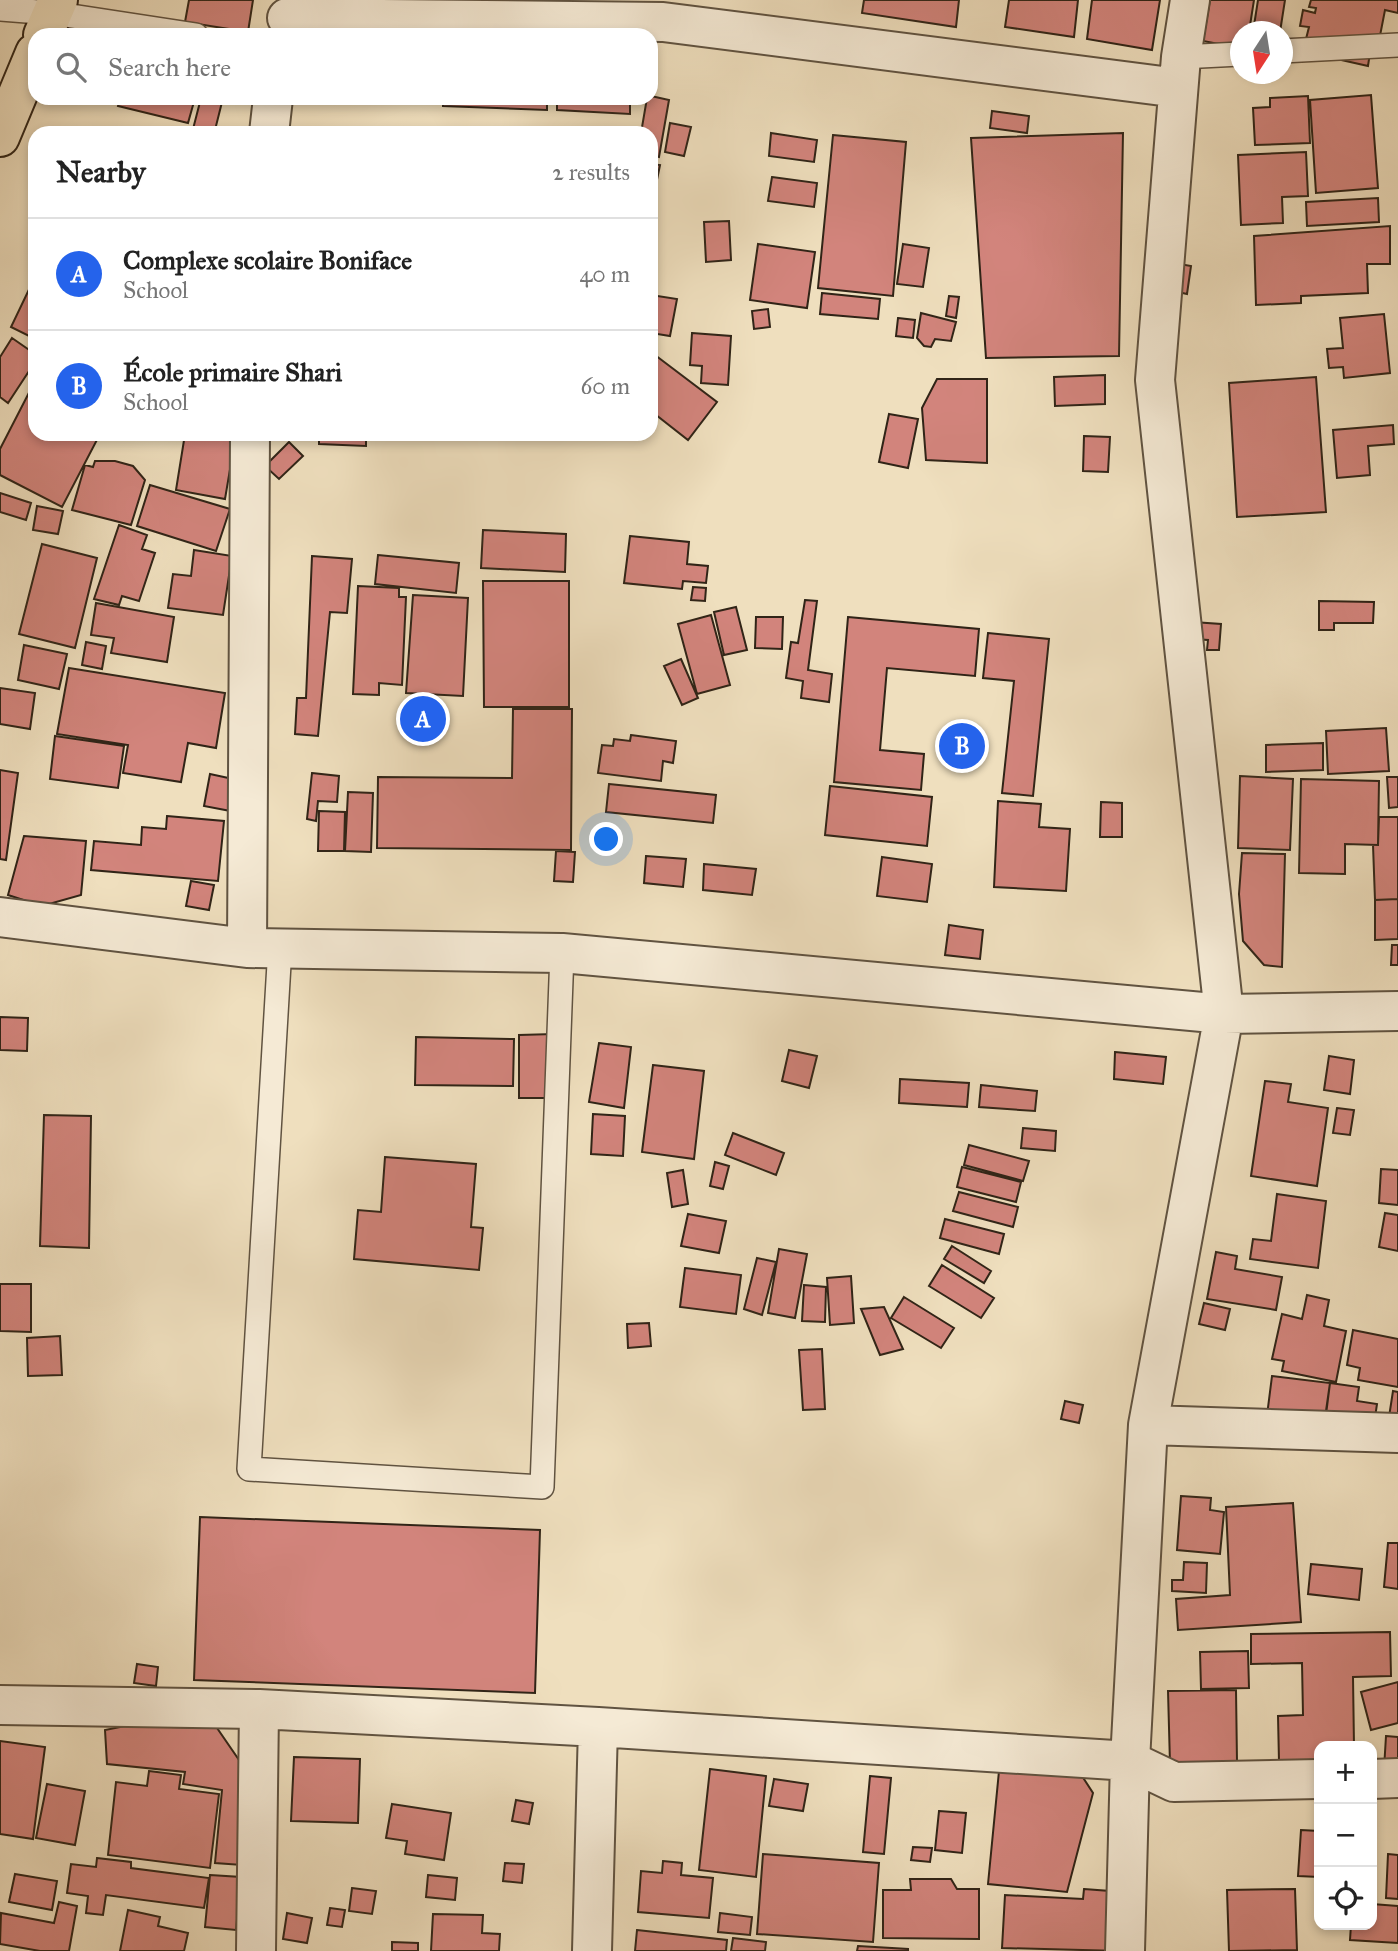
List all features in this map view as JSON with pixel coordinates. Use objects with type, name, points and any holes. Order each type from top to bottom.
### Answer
[{"type":"main road","points":[[0,137],[28,70]]},
{"type":"street","points":[[1125,1951],[1130,1761],[1147,1425],[1224,1014],[1154,380],[1179,72],[1190,0]]},
{"type":"street","points":[[285,18],[665,11],[1179,72]]},
{"type":"street","points":[[270,126],[272,105]]},
{"type":"street","points":[[250,441],[263,948]]},
{"type":"street","points":[[0,917],[263,948],[562,953],[1224,1014],[1398,1011]]},
{"type":"street","points":[[1147,1425],[1398,1433]]},
{"type":"street","points":[[0,1705],[259,1709],[598,1727],[1130,1761],[1174,1782],[1314,1779]]},
{"type":"street","points":[[256,1951],[259,1709]]},
{"type":"street","points":[[592,1951],[598,1727]]},
{"type":"street","points":[[1377,1779],[1398,1778]]},
{"type":"lane","points":[[0,9],[143,28]]},
{"type":"lane","points":[[1293,50],[1398,45]]},
{"type":"lane","points":[[1179,72],[1230,57]]},
{"type":"lane","points":[[263,948],[249,1469],[542,1487],[562,953]]},
{"type":"building","points":[[189,0],[253,0],[249,28],[223,28],[185,22]]},
{"type":"building","points":[[864,0],[959,0],[956,27],[862,13]]},
{"type":"building","points":[[1009,0],[1078,0],[1074,37],[1005,27]]},
{"type":"building","points":[[1092,0],[1160,0],[1152,50],[1087,39]]},
{"type":"building","points":[[1210,0],[1254,0],[1251,21],[1230,21],[1230,46],[1203,41]]},
{"type":"building","points":[[1258,0],[1285,0],[1282,21],[1255,21]]},
{"type":"building","points":[[1311,0],[1398,0],[1398,13],[1385,10],[1378,46],[1371,46],[1368,66],[1337,59],[1305,43],[1309,27],[1300,26],[1303,10],[1315,13],[1316,8],[1309,7]]},
{"type":"building","points":[[1371,95],[1378,188],[1316,193],[1310,100]]},
{"type":"building","points":[[1308,96],[1310,143],[1255,145],[1253,108],[1270,107],[1270,98]]},
{"type":"building","points":[[658,98],[669,100],[659,157],[658,126],[642,126],[646,105],[658,105]]},
{"type":"building","points":[[118,105],[193,105],[188,123]]},
{"type":"building","points":[[199,105],[221,105],[216,126],[194,126]]},
{"type":"building","points":[[547,105],[547,110],[443,106]]},
{"type":"building","points":[[557,105],[630,105],[630,114],[557,110]]},
{"type":"building","points":[[992,111],[1029,116],[1027,133],[990,128]]},
{"type":"building","points":[[670,123],[691,127],[684,156],[665,152]]},
{"type":"building","points":[[771,133],[817,140],[814,162],[769,156]]},
{"type":"building","points":[[1123,133],[1119,356],[986,358],[971,138]]},
{"type":"building","points":[[833,135],[906,142],[893,296],[818,288]]},
{"type":"building","points":[[1306,152],[1308,196],[1282,197],[1283,223],[1241,225],[1238,155]]},
{"type":"building","points":[[772,177],[817,183],[814,207],[768,201]]},
{"type":"building","points":[[1378,198],[1379,222],[1307,226],[1306,202]]},
{"type":"building","points":[[729,221],[731,260],[706,262],[704,222]]},
{"type":"building","points":[[1390,226],[1390,264],[1367,264],[1368,293],[1301,296],[1301,303],[1256,305],[1254,236]]},
{"type":"building","points":[[758,244],[815,252],[807,308],[750,300]]},
{"type":"building","points":[[903,244],[929,248],[923,287],[897,284]]},
{"type":"building","points":[[1174,263],[1191,266],[1187,294],[1169,290]]},
{"type":"building","points":[[28,292],[28,336],[11,327]]},
{"type":"building","points":[[822,293],[880,299],[878,319],[820,314]]},
{"type":"building","points":[[658,296],[677,299],[670,336],[658,334]]},
{"type":"building","points":[[949,296],[959,297],[956,318],[946,316]]},
{"type":"building","points":[[768,309],[770,327],[754,329],[752,311]]},
{"type":"building","points":[[921,313],[956,322],[951,341],[935,339],[931,347],[924,346],[917,338]]},
{"type":"building","points":[[1384,314],[1390,373],[1344,378],[1343,367],[1329,368],[1327,349],[1343,348],[1340,318]]},
{"type":"building","points":[[898,318],[915,320],[913,338],[896,336]]},
{"type":"building","points":[[692,333],[731,336],[728,385],[701,383],[702,366],[690,365]]},
{"type":"building","points":[[12,338],[28,349],[28,373],[8,403],[0,397],[0,357]]},
{"type":"building","points":[[658,357],[717,402],[688,440],[658,416]]},
{"type":"building","points":[[1105,375],[1105,404],[1055,406],[1054,377]]},
{"type":"building","points":[[1316,377],[1326,512],[1237,517],[1229,383]]},
{"type":"building","points":[[937,379],[987,379],[987,463],[926,460],[922,408]]},
{"type":"building","points":[[28,395],[28,441],[96,441],[62,507],[0,475],[0,449]]},
{"type":"building","points":[[889,414],[918,419],[908,468],[879,462]]},
{"type":"building","points":[[1393,425],[1394,444],[1368,446],[1370,475],[1337,478],[1333,430]]},
{"type":"building","points":[[1084,436],[1110,437],[1108,472],[1083,471]]},
{"type":"building","points":[[184,441],[235,441],[225,499],[176,490]]},
{"type":"building","points":[[319,441],[366,441],[366,446],[319,444]]},
{"type":"building","points":[[289,442],[303,456],[279,479],[265,466]]},
{"type":"building","points":[[95,461],[115,461],[133,466],[145,480],[131,525],[72,510],[85,465],[93,467]]},
{"type":"building","points":[[150,485],[230,509],[216,551],[137,526]]},
{"type":"building","points":[[0,493],[31,503],[26,520],[0,512]]},
{"type":"building","points":[[37,506],[63,511],[58,534],[33,530]]},
{"type":"building","points":[[119,525],[147,535],[142,549],[155,553],[139,601],[122,596],[119,605],[94,599]]},
{"type":"building","points":[[483,530],[566,534],[565,572],[481,568]]},
{"type":"building","points":[[630,536],[689,542],[687,564],[708,566],[706,583],[683,581],[682,589],[624,583]]},
{"type":"building","points":[[42,544],[97,558],[75,648],[19,634]]},
{"type":"building","points":[[194,550],[232,556],[223,615],[168,608],[173,574],[191,576]]},
{"type":"building","points":[[378,555],[459,563],[456,593],[375,584]]},
{"type":"building","points":[[312,556],[352,559],[347,613],[330,612],[318,736],[295,734],[297,698],[306,698]]},
{"type":"building","points":[[483,581],[569,581],[569,707],[484,707]]},
{"type":"building","points":[[358,586],[399,588],[399,597],[406,597],[402,685],[379,683],[379,695],[353,694]]},
{"type":"building","points":[[693,587],[706,588],[705,601],[691,600]]},
{"type":"building","points":[[413,595],[468,598],[463,696],[406,693]]},
{"type":"building","points":[[805,600],[817,601],[808,670],[832,674],[829,702],[801,698],[803,681],[786,678],[791,642],[798,643]]},
{"type":"building","points":[[1319,601],[1374,602],[1373,623],[1334,623],[1334,630],[1319,630]]},
{"type":"building","points":[[96,603],[174,617],[167,662],[111,653],[114,638],[91,635]]},
{"type":"building","points":[[736,607],[747,650],[724,655],[714,612]]},
{"type":"building","points":[[711,615],[730,685],[697,694],[678,624]]},
{"type":"building","points":[[756,617],[783,617],[782,649],[755,648]]},
{"type":"building","points":[[848,617],[979,629],[975,676],[887,668],[880,750],[924,754],[921,790],[834,782]]},
{"type":"building","points":[[1193,622],[1221,624],[1219,650],[1207,650],[1208,640],[1192,639]]},
{"type":"building","points":[[988,633],[1049,639],[1033,796],[1002,793],[1014,681],[983,678]]},
{"type":"building","points":[[86,642],[106,646],[102,669],[82,665]]},
{"type":"building","points":[[24,645],[67,654],[59,689],[18,680]]},
{"type":"building","points":[[681,659],[698,698],[682,705],[664,666]]},
{"type":"building","points":[[69,668],[225,693],[216,748],[188,743],[181,782],[123,773],[128,745],[57,734]]},
{"type":"building","points":[[0,688],[35,693],[30,729],[0,724]]},
{"type":"building","points":[[513,709],[572,709],[571,850],[377,848],[378,777],[512,778]]},
{"type":"building","points":[[1386,728],[1389,771],[1328,774],[1326,731]]},
{"type":"building","points":[[631,735],[676,741],[673,763],[663,761],[661,781],[598,773],[602,745],[613,746],[614,739],[630,741]]},
{"type":"building","points":[[55,736],[124,746],[118,788],[50,779]]},
{"type":"building","points":[[1323,743],[1323,770],[1266,772],[1266,745]]},
{"type":"building","points":[[0,770],[18,773],[6,860],[0,859]]},
{"type":"building","points":[[312,773],[339,776],[337,802],[318,801],[316,821],[307,819]]},
{"type":"building","points":[[210,774],[247,782],[241,813],[204,806]]},
{"type":"building","points":[[1240,776],[1293,779],[1290,850],[1238,848]]},
{"type":"building","points":[[1387,777],[1398,777],[1398,807],[1389,808]]},
{"type":"building","points":[[1301,779],[1379,781],[1378,845],[1345,844],[1345,874],[1299,873]]},
{"type":"building","points":[[609,784],[716,795],[713,823],[606,812]]},
{"type":"building","points":[[830,786],[932,797],[927,846],[825,835]]},
{"type":"building","points":[[348,792],[373,793],[371,852],[345,851]]},
{"type":"building","points":[[998,801],[1041,804],[1039,827],[1070,829],[1066,891],[994,887]]},
{"type":"building","points":[[1101,802],[1122,803],[1122,837],[1100,837]]},
{"type":"building","points":[[319,811],[345,812],[344,851],[318,851]]},
{"type":"building","points":[[167,816],[224,821],[218,881],[91,870],[94,841],[141,845],[142,827],[166,829]]},
{"type":"building","points":[[1379,817],[1398,817],[1398,899],[1375,900],[1373,845],[1378,845]]},
{"type":"building","points":[[24,836],[86,841],[81,895],[42,906],[8,895]]},
{"type":"building","points":[[556,851],[575,852],[573,882],[554,881]]},
{"type":"building","points":[[1242,853],[1285,854],[1282,967],[1264,965],[1243,941],[1239,894]]},
{"type":"building","points":[[646,856],[686,859],[683,887],[644,883]]},
{"type":"building","points":[[882,857],[932,864],[927,902],[877,896]]},
{"type":"building","points":[[704,864],[756,869],[752,895],[703,890]]},
{"type":"building","points":[[191,881],[214,885],[209,910],[186,906]]},
{"type":"building","points":[[1398,899],[1398,939],[1375,940],[1375,900]]},
{"type":"building","points":[[949,925],[983,930],[980,959],[945,955]]},
{"type":"building","points":[[1392,945],[1398,945],[1398,965],[1391,965]]},
{"type":"building","points":[[0,1017],[28,1018],[27,1051],[0,1050]]},
{"type":"building","points":[[554,1034],[555,1098],[519,1098],[519,1035]]},
{"type":"building","points":[[416,1037],[514,1039],[513,1086],[415,1085]]},
{"type":"building","points":[[599,1043],[631,1047],[624,1108],[589,1102]]},
{"type":"building","points":[[789,1050],[817,1056],[809,1088],[782,1081]]},
{"type":"building","points":[[1115,1052],[1166,1057],[1163,1084],[1114,1079]]},
{"type":"building","points":[[1329,1056],[1354,1060],[1350,1094],[1324,1090]]},
{"type":"building","points":[[653,1065],[704,1071],[694,1159],[642,1152]]},
{"type":"building","points":[[900,1079],[969,1083],[967,1107],[899,1103]]},
{"type":"building","points":[[1265,1081],[1291,1084],[1288,1102],[1328,1108],[1317,1186],[1251,1176]]},
{"type":"building","points":[[981,1085],[1037,1091],[1035,1111],[979,1107]]},
{"type":"building","points":[[1337,1108],[1354,1110],[1350,1135],[1333,1133]]},
{"type":"building","points":[[593,1114],[625,1116],[623,1156],[591,1154]]},
{"type":"building","points":[[44,1115],[91,1116],[89,1248],[40,1246]]},
{"type":"building","points":[[1023,1128],[1056,1131],[1055,1151],[1021,1148]]},
{"type":"building","points":[[733,1133],[784,1153],[776,1175],[725,1155]]},
{"type":"building","points":[[969,1145],[1029,1161],[1023,1181],[964,1165]]},
{"type":"building","points":[[385,1157],[476,1164],[471,1227],[483,1228],[479,1270],[354,1259],[358,1210],[381,1212]]},
{"type":"building","points":[[715,1162],[729,1166],[723,1189],[710,1186]]},
{"type":"building","points":[[962,1167],[1021,1182],[1016,1202],[957,1187]]},
{"type":"building","points":[[1381,1169],[1398,1170],[1398,1205],[1379,1203]]},
{"type":"building","points":[[683,1170],[688,1204],[672,1207],[667,1173]]},
{"type":"building","points":[[959,1192],[1018,1207],[1013,1227],[953,1211]]},
{"type":"building","points":[[1277,1194],[1326,1201],[1318,1268],[1250,1259],[1253,1239],[1271,1241]]},
{"type":"building","points":[[1385,1213],[1398,1215],[1398,1251],[1379,1247]]},
{"type":"building","points":[[688,1214],[726,1221],[719,1253],[681,1246]]},
{"type":"building","points":[[945,1219],[1004,1234],[999,1254],[940,1238]]},
{"type":"building","points":[[952,1246],[991,1271],[984,1283],[944,1259]]},
{"type":"building","points":[[779,1249],[807,1254],[795,1318],[768,1313]]},
{"type":"building","points":[[1216,1252],[1237,1256],[1235,1269],[1282,1277],[1276,1310],[1207,1299]]},
{"type":"building","points":[[757,1258],[776,1262],[762,1315],[744,1309]]},
{"type":"building","points":[[942,1265],[994,1298],[981,1318],[929,1286]]},
{"type":"building","points":[[685,1268],[741,1275],[736,1314],[680,1307]]},
{"type":"building","points":[[851,1276],[854,1323],[830,1325],[827,1278]]},
{"type":"building","points":[[0,1284],[31,1284],[31,1332],[0,1331]]},
{"type":"building","points":[[804,1285],[826,1287],[825,1322],[802,1321]]},
{"type":"building","points":[[1307,1295],[1329,1300],[1324,1326],[1346,1331],[1336,1382],[1282,1371],[1284,1361],[1272,1359],[1282,1314],[1302,1319]]},
{"type":"building","points":[[904,1297],[954,1328],[941,1348],[891,1318]]},
{"type":"building","points":[[1204,1303],[1230,1309],[1225,1330],[1199,1324]]},
{"type":"building","points":[[884,1307],[903,1349],[880,1355],[861,1309]]},
{"type":"building","points":[[649,1323],[651,1346],[628,1348],[627,1324]]},
{"type":"building","points":[[1353,1330],[1398,1339],[1398,1387],[1358,1380],[1360,1368],[1347,1365]]},
{"type":"building","points":[[60,1336],[62,1375],[28,1376],[27,1338]]},
{"type":"building","points":[[822,1349],[825,1409],[803,1410],[799,1350]]},
{"type":"building","points":[[1272,1376],[1330,1383],[1322,1446],[1264,1439]]},
{"type":"building","points":[[1330,1383],[1359,1387],[1357,1401],[1377,1404],[1372,1438],[1323,1432]]},
{"type":"building","points":[[1393,1391],[1398,1392],[1398,1432],[1387,1430]]},
{"type":"building","points":[[1065,1401],[1083,1405],[1079,1423],[1061,1419]]},
{"type":"building","points":[[1181,1496],[1211,1498],[1210,1510],[1224,1512],[1220,1554],[1177,1550]]},
{"type":"building","points":[[1293,1503],[1301,1622],[1178,1630],[1176,1599],[1230,1595],[1226,1507]]},
{"type":"building","points":[[200,1517],[540,1530],[535,1693],[194,1680]]},
{"type":"building","points":[[1388,1543],[1398,1543],[1398,1589],[1384,1587]]},
{"type":"building","points":[[1184,1562],[1207,1563],[1206,1593],[1172,1591],[1172,1580],[1183,1580]]},
{"type":"building","points":[[1311,1564],[1362,1569],[1359,1600],[1308,1594]]},
{"type":"building","points":[[1390,1632],[1391,1676],[1353,1677],[1354,1741],[1314,1741],[1314,1760],[1279,1761],[1278,1716],[1303,1715],[1302,1663],[1251,1664],[1251,1634]]},
{"type":"building","points":[[1248,1651],[1249,1688],[1201,1689],[1200,1652]]},
{"type":"building","points":[[137,1664],[158,1667],[156,1686],[134,1683]]},
{"type":"building","points":[[1398,1682],[1398,1723],[1371,1730],[1361,1692]]},
{"type":"building","points":[[1236,1690],[1237,1762],[1170,1764],[1168,1691]]},
{"type":"building","points":[[125,1726],[217,1728],[250,1776],[242,1865],[215,1863],[222,1790],[183,1784],[185,1772],[107,1764],[105,1730]]},
{"type":"building","points":[[1386,1736],[1398,1737],[1398,1770],[1384,1769]]},
{"type":"building","points":[[0,1741],[45,1747],[33,1839],[0,1834]]},
{"type":"building","points":[[294,1757],[360,1759],[358,1823],[291,1821]]},
{"type":"building","points":[[710,1769],[766,1776],[756,1877],[699,1870]]},
{"type":"building","points":[[149,1771],[181,1775],[179,1789],[219,1794],[210,1868],[108,1855],[116,1782],[147,1786]]},
{"type":"building","points":[[999,1771],[1082,1776],[1093,1793],[1067,1892],[988,1884]]},
{"type":"building","points":[[870,1776],[891,1778],[884,1854],[863,1852]]},
{"type":"building","points":[[774,1779],[808,1784],[803,1811],[769,1806]]},
{"type":"building","points":[[47,1784],[85,1791],[75,1845],[36,1838]]},
{"type":"building","points":[[516,1800],[533,1803],[529,1824],[512,1821]]},
{"type":"building","points":[[392,1804],[451,1813],[444,1860],[405,1854],[407,1841],[386,1838]]},
{"type":"building","points":[[939,1811],[966,1813],[962,1853],[935,1850]]},
{"type":"building","points":[[1301,1830],[1314,1831],[1314,1877],[1298,1876]]},
{"type":"building","points":[[913,1847],[932,1848],[930,1862],[911,1860]]},
{"type":"building","points":[[763,1854],[879,1863],[873,1942],[757,1934]]},
{"type":"building","points":[[1388,1854],[1398,1855],[1398,1899],[1386,1898]]},
{"type":"building","points":[[97,1858],[131,1862],[131,1868],[209,1878],[204,1908],[106,1895],[103,1915],[86,1913],[88,1896],[67,1893],[71,1864],[96,1867]]},
{"type":"building","points":[[663,1861],[682,1863],[681,1875],[713,1878],[709,1918],[638,1912],[641,1871],[662,1873]]},
{"type":"building","points":[[505,1863],[524,1864],[522,1883],[503,1881]]},
{"type":"building","points":[[15,1874],[57,1881],[52,1910],[9,1902]]},
{"type":"building","points":[[210,1875],[241,1877],[236,1930],[205,1927]]},
{"type":"building","points":[[428,1875],[457,1878],[455,1900],[426,1897]]},
{"type":"building","points":[[910,1879],[951,1879],[957,1889],[979,1889],[979,1939],[883,1938],[883,1890],[911,1890]]},
{"type":"building","points":[[352,1888],[376,1891],[372,1914],[349,1911]]},
{"type":"building","points":[[1084,1889],[1123,1892],[1121,1951],[1002,1948],[1005,1895],[1083,1899]]},
{"type":"building","points":[[1295,1889],[1297,1950],[1229,1951],[1227,1890]]},
{"type":"building","points":[[59,1902],[77,1906],[69,1951],[40,1951],[0,1944],[1,1913],[54,1923]]},
{"type":"building","points":[[1377,1904],[1398,1906],[1398,1943],[1350,1940],[1351,1930],[1377,1930]]},
{"type":"building","points":[[330,1908],[345,1910],[342,1927],[327,1925]]},
{"type":"building","points":[[128,1910],[160,1917],[158,1926],[188,1933],[184,1951],[120,1951]]},
{"type":"building","points":[[287,1913],[312,1918],[307,1943],[283,1939]]},
{"type":"building","points":[[720,1913],[752,1917],[750,1935],[718,1932]]},
{"type":"building","points":[[433,1914],[483,1915],[482,1933],[500,1934],[499,1951],[431,1951]]},
{"type":"building","points":[[637,1930],[727,1940],[726,1951],[635,1951]]},
{"type":"building","points":[[733,1938],[766,1942],[765,1951],[731,1951]]},
{"type":"building","points":[[392,1942],[418,1943],[418,1951],[392,1951]]},
{"type":"building","points":[[858,1946],[908,1949],[908,1951],[857,1951]]},
{"type":"place","name":"Complexe scolaire Boniface","points":[[423,719]]},
{"type":"place","name":"École primaire Shari","points":[[962,746]]}]
